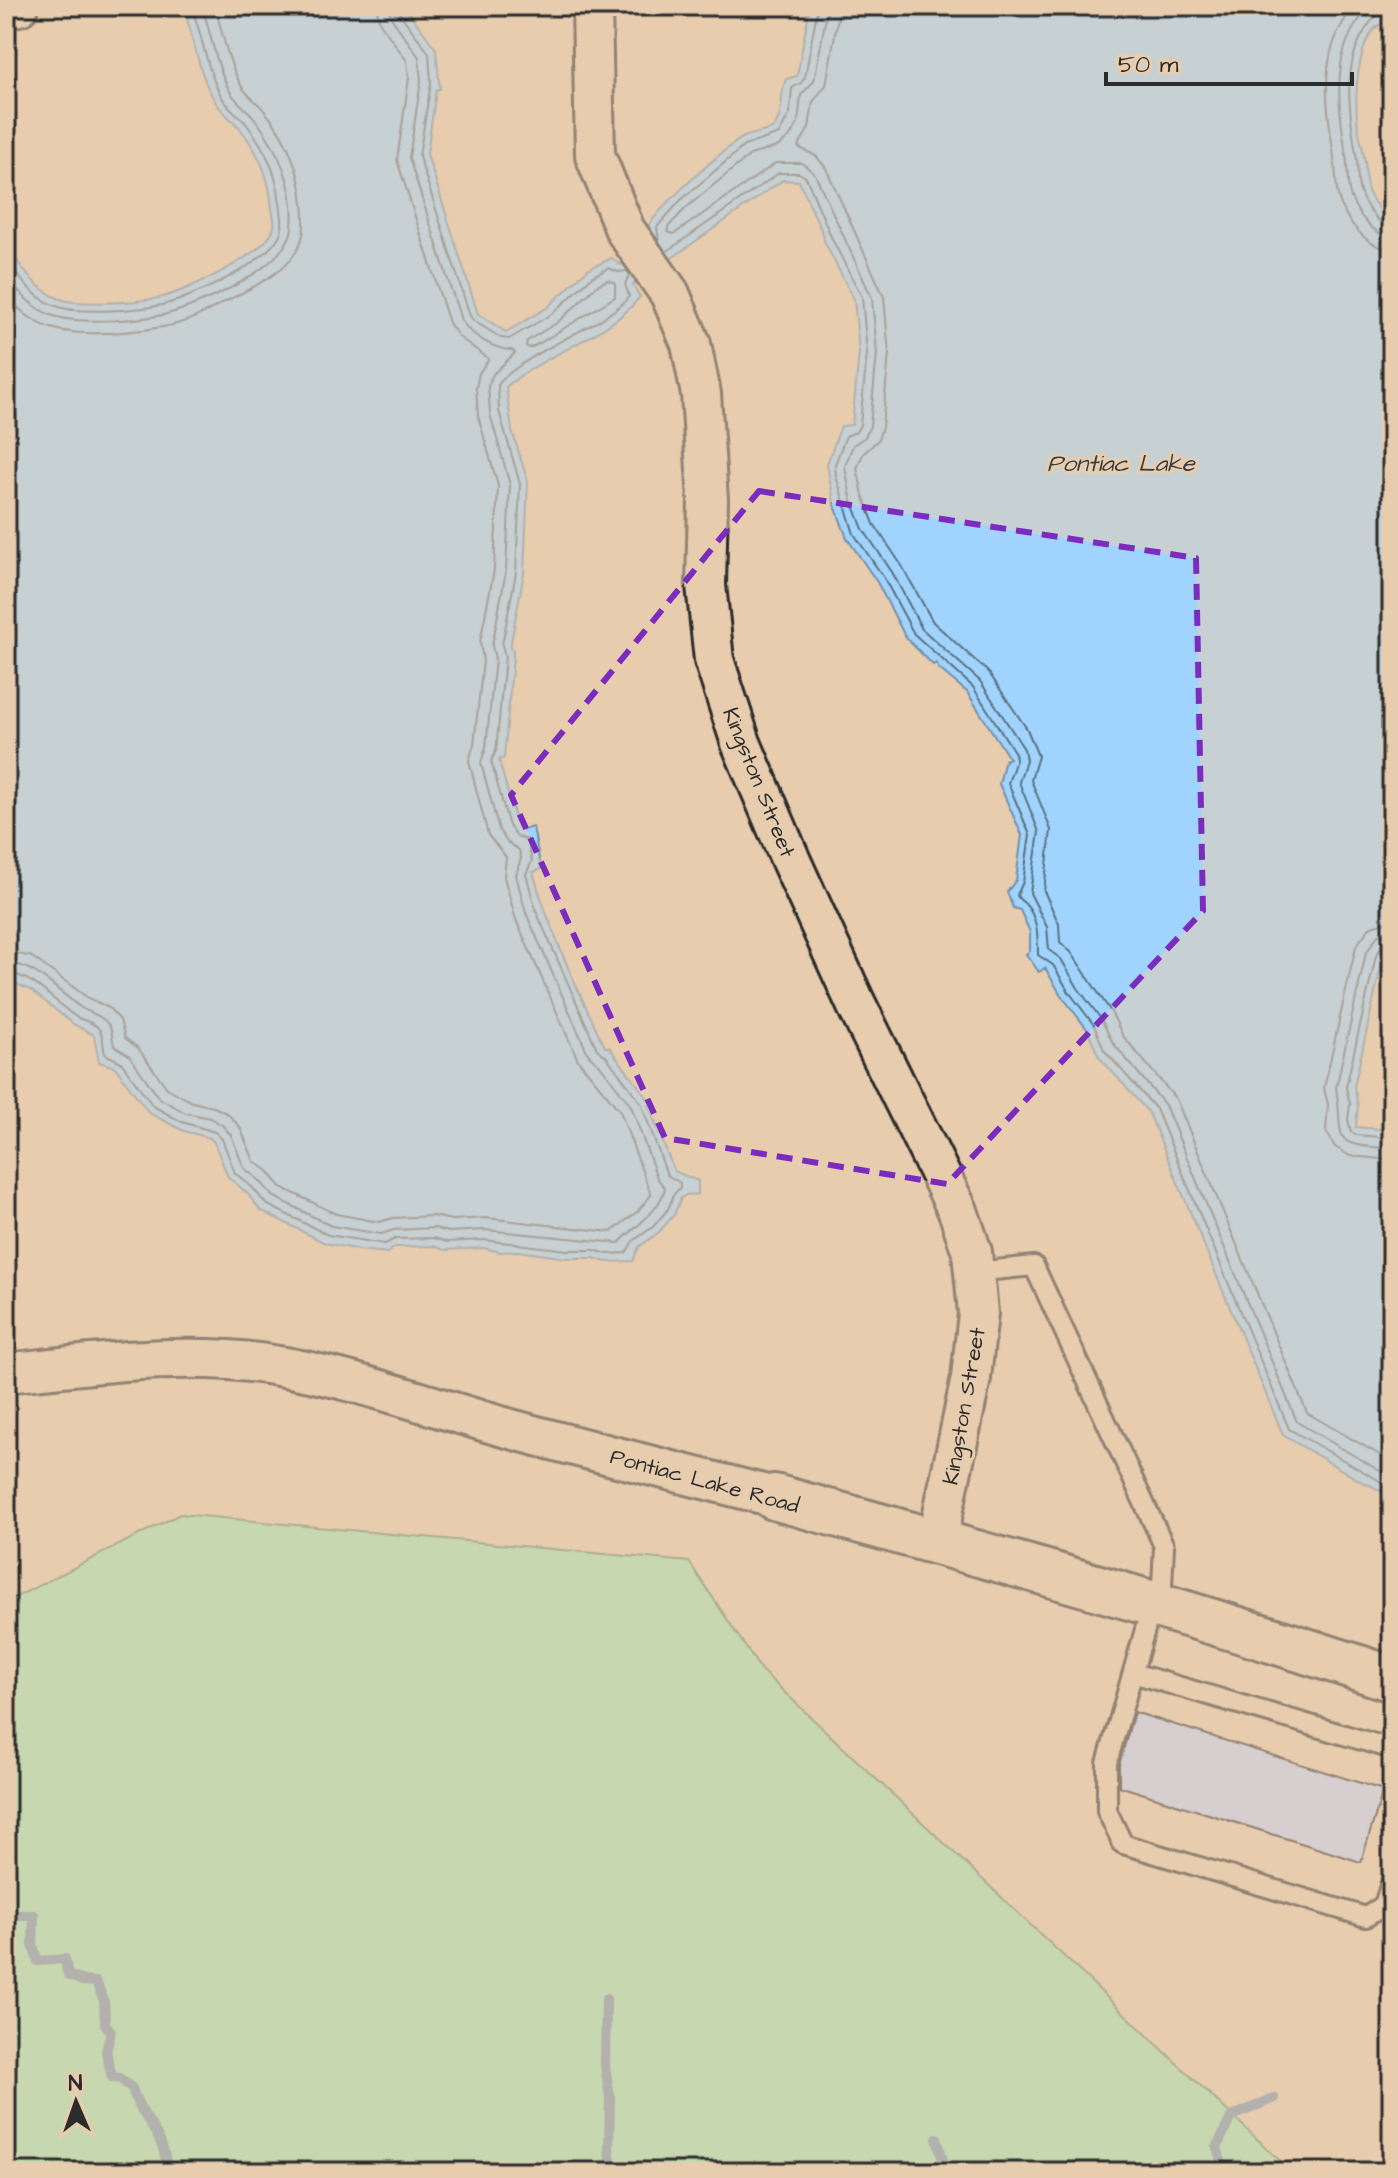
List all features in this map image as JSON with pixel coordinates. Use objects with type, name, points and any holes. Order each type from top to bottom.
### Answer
[{"type":"street","points":[[6,8],[19,6]]},
{"type":"street","name":"Kingston Street","points":[[592,6],[595,155],[625,230],[670,294],[691,344],[701,394],[708,500],[706,585],[714,660],[741,743],[791,861],[856,1004],[958,1211],[972,1252],[978,1313],[971,1378],[937,1542]]},
{"type":"street","name":"Pontiac Lake Road","points":[[6,1373],[145,1360],[228,1360],[295,1368],[362,1384],[510,1429],[937,1542],[1392,1679]]},
{"type":"lane","points":[[974,1272],[1034,1266],[1164,1546],[1156,1607],[1107,1763],[1107,1811],[1123,1844],[1366,1917],[1384,1905],[1392,1880]]},
{"type":"lane","points":[[1133,1673],[1392,1749]]},
{"type":"highlighted area","points":[[759,491],[1196,558],[1203,911],[947,1184],[665,1138],[511,795]]},
{"type":"green space","points":[[180,1514],[689,1562],[761,1670],[1292,2172],[6,2172],[6,1602]]},
{"type":"water","name":"Pontiac Lake","points":[[183,6],[404,6],[436,49],[440,89],[436,90],[427,154],[478,314],[506,332],[548,307],[588,269],[612,258],[620,265],[652,242],[648,227],[693,179],[744,137],[774,128],[780,116],[786,79],[797,76],[810,6],[1392,6],[1392,20],[1380,24],[1365,45],[1358,76],[1356,106],[1367,187],[1374,202],[1392,223],[1392,942],[1383,958],[1354,1087],[1358,1105],[1356,1127],[1392,1130],[1392,1497],[1283,1435],[1149,1113],[1099,1057],[1087,1029],[1045,968],[1039,972],[1026,954],[1030,951],[1030,932],[1020,910],[1013,908],[1007,892],[1016,880],[1022,835],[999,784],[1005,760],[1009,758],[967,692],[906,638],[877,582],[847,538],[834,503],[827,464],[841,426],[852,425],[859,352],[854,299],[824,241],[799,181],[783,180],[665,260],[633,285],[640,297],[610,324],[539,364],[506,387],[512,431],[528,482],[524,573],[510,648],[513,657],[504,758],[499,760],[516,823],[521,830],[533,827],[541,869],[533,872],[565,961],[595,1026],[605,1047],[609,1047],[652,1104],[649,1106],[674,1171],[698,1181],[698,1194],[681,1198],[674,1215],[659,1232],[639,1247],[633,1261],[606,1262],[594,1258],[500,1252],[484,1248],[444,1250],[434,1246],[395,1247],[387,1253],[325,1243],[260,1210],[247,1193],[228,1177],[210,1138],[184,1131],[149,1113],[115,1067],[99,1062],[94,1035],[73,1024],[31,990],[6,980],[6,243],[28,276],[51,295],[69,301],[111,302],[163,297],[190,287],[243,259],[269,237],[274,220],[263,167],[242,131],[220,108],[211,93]]},
{"type":"building","points":[[1134,1712],[1383,1790],[1361,1862],[1119,1786],[1119,1765]]},
{"type":"waterway","points":[[6,1915],[34,1915],[33,1945],[38,1961],[65,1959],[68,1975],[96,1982],[104,2001],[105,2024],[111,2031],[106,2052],[112,2077],[119,2078],[132,2088],[162,2146],[167,2172]]},
{"type":"waterway","points":[[606,1999],[605,2066],[610,2097],[609,2149],[613,2172]]},
{"type":"waterway","points":[[1224,2172],[1217,2147],[1231,2117],[1274,2098]]},
{"type":"waterway","points":[[937,2138],[946,2172]]}]
